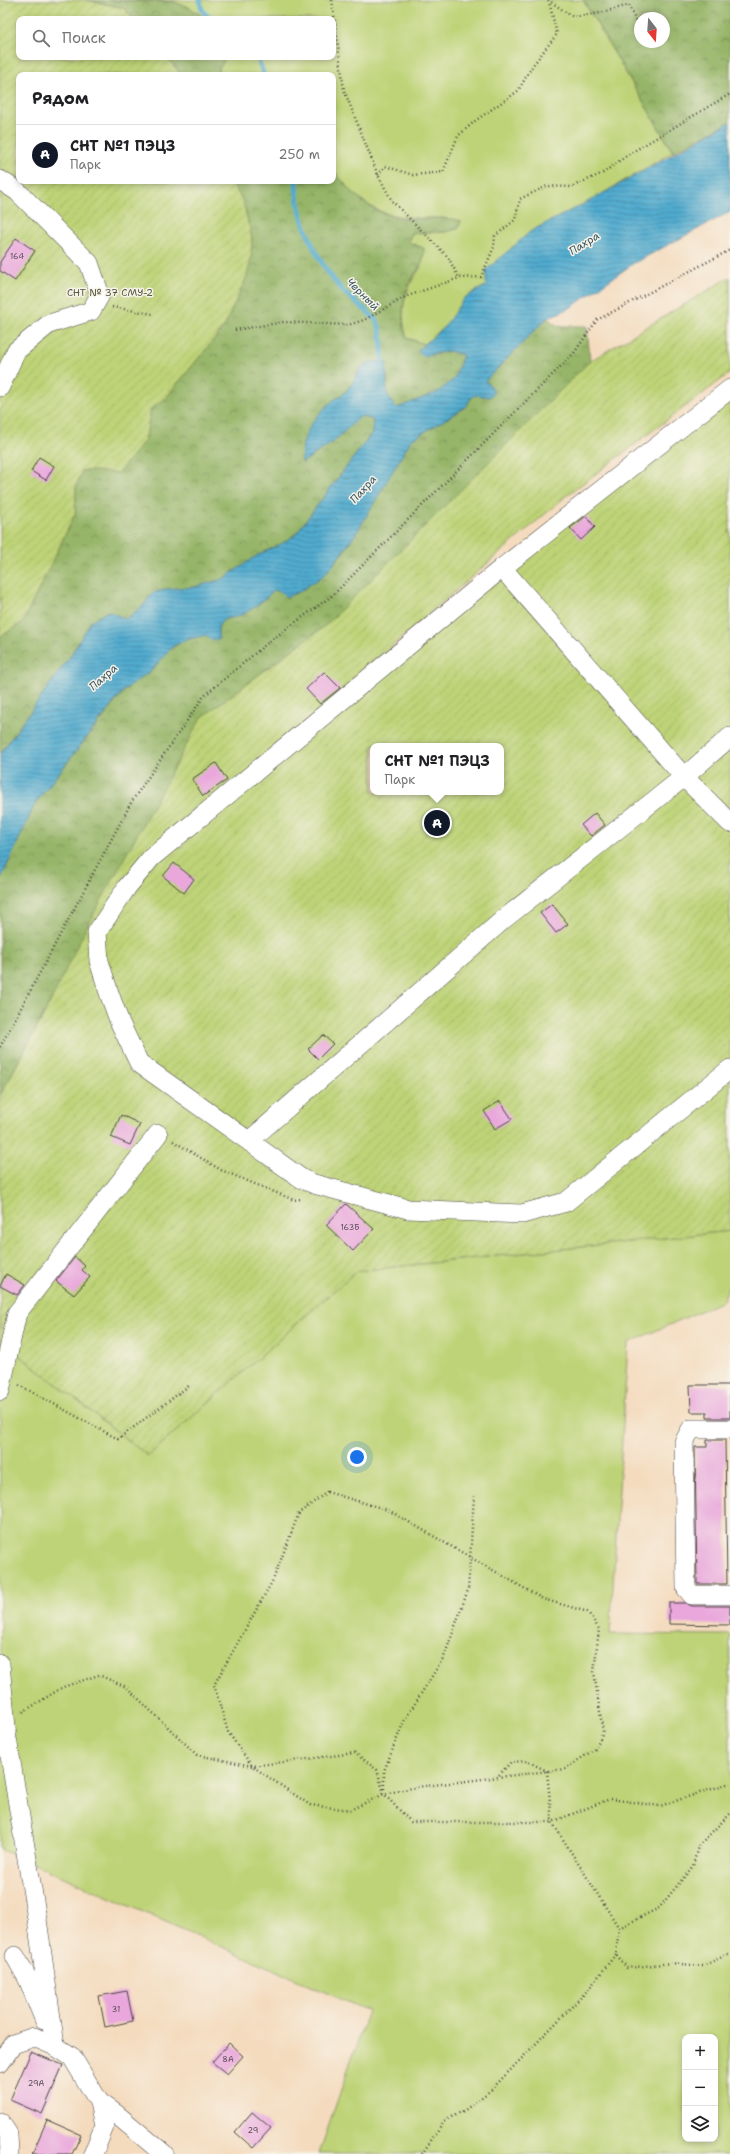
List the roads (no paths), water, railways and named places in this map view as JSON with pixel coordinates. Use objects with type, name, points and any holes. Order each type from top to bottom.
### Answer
[{"type":"street","points":[[0,180],[17,191],[89,263],[100,295],[91,311],[49,324],[16,351],[0,387]]},
{"type":"street","points":[[730,389],[502,568],[151,858],[127,887],[97,932],[99,961],[109,993],[120,1023],[139,1063],[302,1179],[314,1184],[408,1209],[522,1214],[566,1202],[730,1069]]},
{"type":"street","points":[[502,568],[684,776],[730,823]]},
{"type":"street","points":[[249,1141],[504,919],[684,776],[730,737]]},
{"type":"street","points":[[1,1384],[17,1313],[158,1134]]},
{"type":"street","points":[[730,1429],[691,1429],[684,1442],[686,1588],[692,1594],[730,1595]]},
{"type":"street","points":[[0,1664],[6,1722],[6,1738],[37,1919],[55,2046]]},
{"type":"street","points":[[15,1956],[28,1979],[55,2046]]},
{"type":"street","points":[[0,2063],[13,2044],[34,2037],[55,2046],[72,2057],[99,2102],[104,2126],[93,2154]]},
{"type":"street","points":[[99,2102],[116,2114],[164,2154]]},
{"type":"street","points":[[0,2122],[8,2134],[9,2154]]},
{"type":"water","name":"Пахра","points":[[730,122],[730,212],[634,263],[570,308],[547,318],[485,381],[491,386],[494,392],[490,397],[475,395],[470,399],[467,406],[411,440],[357,532],[323,576],[299,592],[286,597],[281,592],[274,590],[249,611],[237,617],[227,618],[218,628],[219,639],[211,640],[206,635],[185,640],[172,647],[152,670],[124,690],[36,802],[0,881],[0,754],[71,655],[91,621],[108,611],[126,619],[145,604],[152,593],[167,589],[195,587],[223,579],[258,555],[283,543],[295,535],[372,433],[373,420],[361,416],[333,442],[302,463],[303,445],[309,428],[314,420],[327,406],[345,392],[364,365],[376,362],[386,362],[387,392],[392,403],[397,408],[438,392],[454,379],[463,355],[450,351],[423,356],[418,352],[419,349],[445,326],[464,298],[486,286],[486,270],[531,231],[593,199]]},
{"type":"waterway","name":"Черный","points":[[200,0],[202,10],[207,16]]},
{"type":"waterway","name":"Черный","points":[[258,60],[263,72]]},
{"type":"waterway","name":"Черный","points":[[296,184],[297,195],[304,225],[325,268],[343,291],[370,314],[379,326],[382,343],[382,367]]},
{"type":"place","name":"СНТ №1 ПЭЦЗ","points":[[437,823]]},
{"type":"park label","name":"СНТ № 37 СМУ-2","points":[[110,292]]}]
